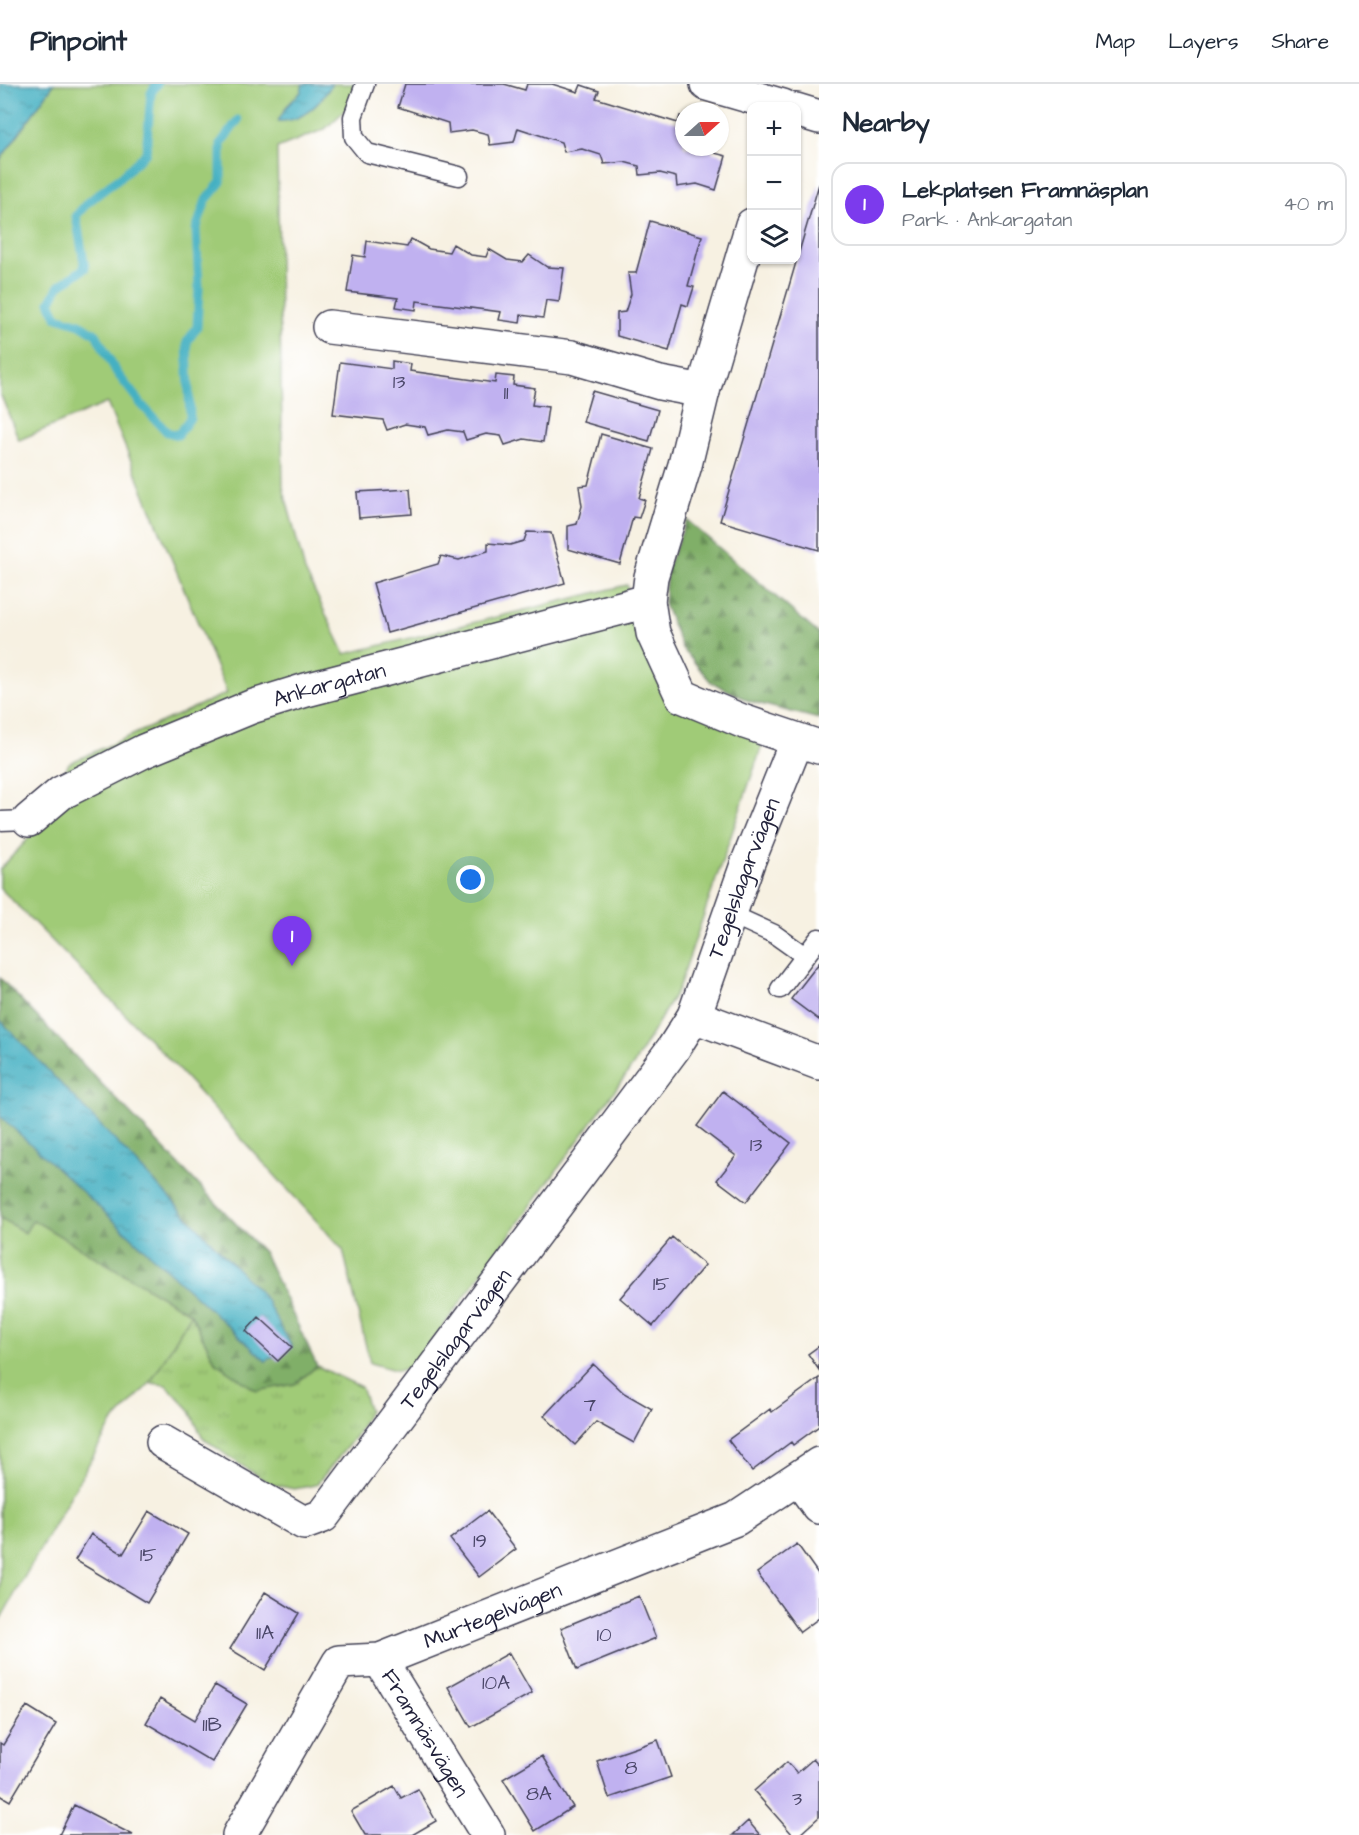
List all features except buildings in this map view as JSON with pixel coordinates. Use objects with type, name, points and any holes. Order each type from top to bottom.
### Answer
[{"type":"street","points":[[707,84],[771,102]]},
{"type":"street","points":[[786,102],[793,84]]},
{"type":"street","points":[[801,112],[819,117]]},
{"type":"street","points":[[747,242],[703,391],[685,465],[651,577],[648,601],[653,633],[682,696],[742,721],[808,743]]},
{"type":"street","points":[[329,327],[572,357],[660,383],[703,391]]},
{"type":"street","name":"Ankargatan","points":[[15,820],[71,788],[144,751],[251,707],[306,690],[648,601]]},
{"type":"street","name":"Tegelslagarvägen","points":[[164,1442],[304,1523],[323,1516],[673,1049],[694,1016],[748,862],[808,743]]},
{"type":"street","points":[[694,1016],[819,1063]]},
{"type":"street","points":[[809,1471],[819,1506]]},
{"type":"street","name":"Murtegelvägen","points":[[238,1835],[339,1662],[380,1660],[736,1519],[809,1471]]},
{"type":"street","name":"Framnäsvägen","points":[[380,1660],[488,1835]]},
{"type":"lane","points":[[365,84],[353,117],[354,137],[367,153],[459,176]]},
{"type":"lane","points":[[730,914],[774,934],[805,956]]},
{"type":"lane","points":[[780,988],[819,938]]},
{"type":"green space","points":[[54,84],[373,84],[325,129],[277,148],[283,487],[305,571],[345,654],[627,585],[653,661],[764,740],[679,987],[634,1064],[415,1365],[398,1371],[370,1363],[343,1250],[164,1054],[0,888],[0,869],[41,825],[69,763],[227,693],[107,403],[19,440],[0,393],[0,160]]},
{"type":"green space","points":[[687,520],[819,634],[819,719],[749,701],[711,682],[682,648],[664,604],[667,568]]},
{"type":"green space","points":[[0,978],[264,1253],[317,1366],[295,1384],[257,1391],[216,1363],[191,1314],[33,1220],[25,1233],[0,1218]]},
{"type":"green space","points":[[0,1218],[25,1233],[33,1220],[191,1314],[150,1383],[112,1423],[0,1620]]},
{"type":"green space","points":[[191,1314],[216,1363],[295,1384],[317,1366],[361,1387],[369,1411],[355,1437],[316,1485],[294,1489],[270,1484],[202,1437],[189,1409],[166,1385],[150,1383]]},
{"type":"water","points":[[0,84],[54,84],[0,160]]},
{"type":"water","points":[[303,84],[332,84],[316,105],[303,115],[287,121],[278,121],[287,106],[301,92]]},
{"type":"water","points":[[0,1020],[264,1297],[292,1347],[266,1361],[0,1116]]},
{"type":"waterway","points":[[157,84],[151,93],[146,153],[123,175],[87,203],[76,216],[85,268],[59,286],[50,302],[57,317],[80,324],[96,334],[117,373],[141,404],[167,432],[178,435],[190,418],[187,342],[197,327],[199,287],[196,230],[206,200],[221,182],[221,143],[238,120]]},
{"type":"place","name":"Lekplatsen Framnäsplan","points":[[292,966]]}]
